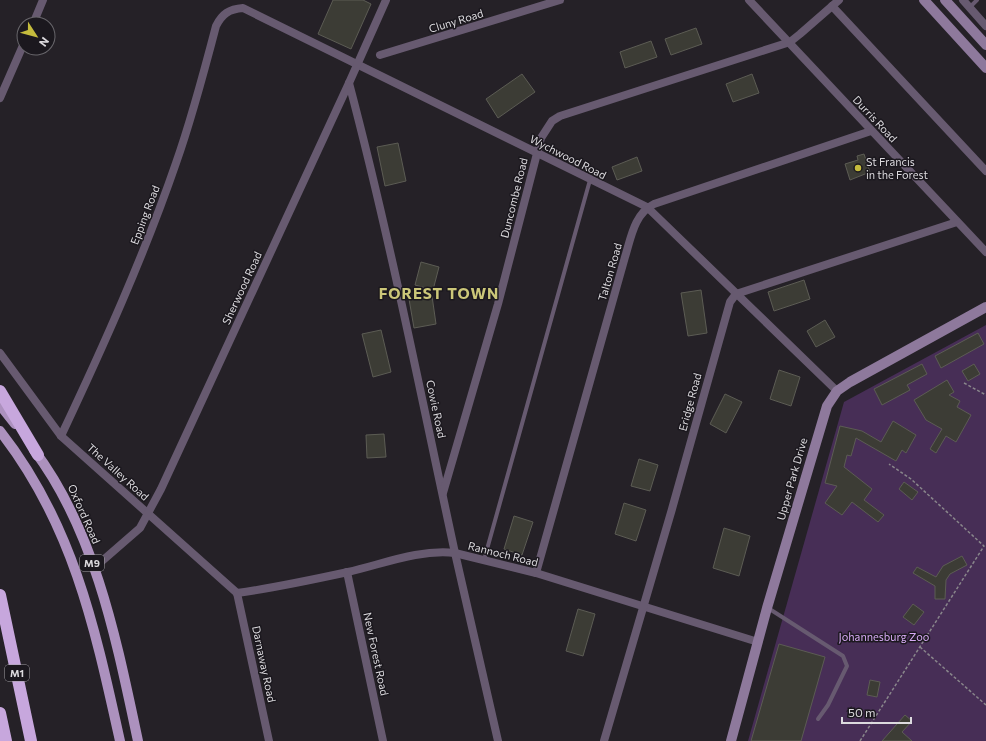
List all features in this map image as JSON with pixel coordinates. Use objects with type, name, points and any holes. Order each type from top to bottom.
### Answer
[{"type":"highway","points":[[0,391],[38,455]]},
{"type":"highway","name":"M1","points":[[1,601],[31,741]]},
{"type":"highway","points":[[0,713],[6,741]]},
{"type":"main road","points":[[924,0],[986,68]]},
{"type":"main road","points":[[945,0],[986,45]]},
{"type":"main road","name":"Upper Park Drive","points":[[731,741],[767,608],[827,406],[837,391],[850,382],[986,307]]},
{"type":"main road","name":"Oxford Road","points":[[0,406],[48,469],[64,497],[94,568],[109,614],[138,741]]},
{"type":"main road","name":"M9","points":[[0,431],[22,460],[44,497],[69,553],[97,639],[120,741]]},
{"type":"street","points":[[36,16],[43,0]]},
{"type":"street","name":"Sherwood Road","points":[[94,568],[131,537],[140,528],[149,514],[386,0]]},
{"type":"street","name":"Cluny Road","points":[[380,56],[560,0]]},
{"type":"street","name":"Durris Road","points":[[749,0],[986,252]]},
{"type":"street","name":"Duncombe Road","points":[[443,493],[498,304],[537,153],[546,128],[560,116],[790,42],[839,0]]},
{"type":"street","points":[[963,0],[986,26]]},
{"type":"street","points":[[832,6],[986,171]]},
{"type":"street","name":"Wychwood Road","points":[[243,8],[356,65],[647,207],[837,391]]},
{"type":"street","name":"Epping Road","points":[[60,436],[100,350],[156,219],[177,162],[216,26],[220,18],[227,11],[243,8]]},
{"type":"street","points":[[0,98],[18,56]]},
{"type":"street","name":"Cowie Road","points":[[349,83],[364,139],[498,741]]},
{"type":"street","points":[[647,207],[671,197],[871,131]]},
{"type":"street","name":"Talton Road","points":[[536,573],[627,250],[635,224],[647,207]]},
{"type":"street","points":[[736,294],[957,222]]},
{"type":"street","name":"Eridge Road","points":[[604,741],[674,502],[724,318],[730,302],[736,294]]},
{"type":"street","name":"The Valley Road","points":[[0,354],[60,436],[237,593]]},
{"type":"street","name":"Rannoch Road","points":[[237,593],[347,572],[422,554],[441,552],[455,553],[536,573],[758,642]]},
{"type":"street","name":"New Forest Road","points":[[347,572],[383,741]]},
{"type":"street","name":"Darnaway Road","points":[[237,593],[269,741]]},
{"type":"lane","points":[[970,8],[977,0]]},
{"type":"lane","points":[[484,560],[590,180]]},
{"type":"lane","points":[[767,608],[843,656],[847,666],[828,705],[818,719]]},
{"type":"path","points":[[964,383],[986,396]]},
{"type":"path","points":[[888,464],[911,478],[985,546]]},
{"type":"path","points":[[860,741],[986,543]]},
{"type":"path","points":[[920,647],[986,705]]},
{"type":"green space","name":"Johannesburg Zoo","points":[[986,325],[986,741],[748,741],[844,402]]},
{"type":"building","points":[[333,0],[363,0],[371,4],[351,49],[318,34]]},
{"type":"building","points":[[696,28],[702,44],[671,55],[665,39]]},
{"type":"building","points":[[651,41],[657,57],[625,68],[620,52]]},
{"type":"building","points":[[522,74],[535,92],[498,118],[486,99]]},
{"type":"building","points":[[752,74],[759,93],[733,102],[726,84]]},
{"type":"building","points":[[398,143],[406,181],[385,186],[377,147]]},
{"type":"building","name":"St Francis in the Forest","points":[[864,154],[870,172],[850,180],[845,164],[858,160],[857,156]]},
{"type":"building","points":[[637,157],[642,171],[617,180],[612,167]]},
{"type":"building","points":[[421,262],[439,267],[433,290],[415,285]]},
{"type":"building","points":[[804,280],[810,299],[774,311],[768,292]]},
{"type":"building","points":[[701,290],[707,333],[688,336],[681,293]]},
{"type":"building","points":[[432,296],[436,324],[414,328],[409,299]]},
{"type":"building","points":[[825,320],[835,337],[816,347],[807,331]]},
{"type":"building","points":[[381,330],[391,372],[373,377],[362,334]]},
{"type":"building","points":[[978,333],[984,344],[941,368],[935,356]]},
{"type":"building","points":[[922,364],[927,374],[907,385],[910,390],[882,405],[874,389]]},
{"type":"building","points":[[974,364],[980,374],[968,381],[962,371]]},
{"type":"building","points":[[779,370],[800,377],[791,406],[770,399]]},
{"type":"building","points":[[947,380],[954,392],[949,395],[960,401],[957,407],[971,415],[956,442],[946,436],[936,453],[930,449],[942,429],[926,420],[914,400]]},
{"type":"building","points":[[725,394],[742,402],[726,433],[710,424]]},
{"type":"building","points":[[893,421],[916,435],[906,453],[902,450],[896,461],[856,438],[851,456],[847,455],[844,467],[872,489],[864,500],[884,515],[878,522],[852,502],[842,515],[825,503],[837,486],[825,483],[840,426],[862,431],[881,442]]},
{"type":"building","points":[[384,434],[386,457],[367,458],[366,435]]},
{"type":"building","points":[[639,459],[658,465],[650,491],[631,486]]},
{"type":"building","points":[[904,482],[918,492],[912,500],[899,489]]},
{"type":"building","points":[[624,503],[646,510],[636,541],[615,534]]},
{"type":"building","points":[[514,516],[533,522],[522,555],[504,549]]},
{"type":"building","points":[[724,528],[750,536],[739,576],[713,568]]},
{"type":"building","points":[[962,556],[967,565],[950,574],[946,580],[945,599],[935,599],[935,586],[913,573],[917,567],[936,577],[943,566]]},
{"type":"building","points":[[913,604],[924,612],[914,625],[903,617]]},
{"type":"building","points":[[578,609],[595,614],[583,656],[566,651]]},
{"type":"building","points":[[779,644],[825,657],[801,741],[751,741]]},
{"type":"building","points":[[870,680],[880,682],[877,697],[867,695]]},
{"type":"building","points":[[905,715],[912,721],[902,732],[912,741],[882,741]]},
{"type":"place","name":"St Francis in the Forest","points":[[858,168]]},
{"type":"district","name":"FOREST TOWN","points":[[439,294]]}]
